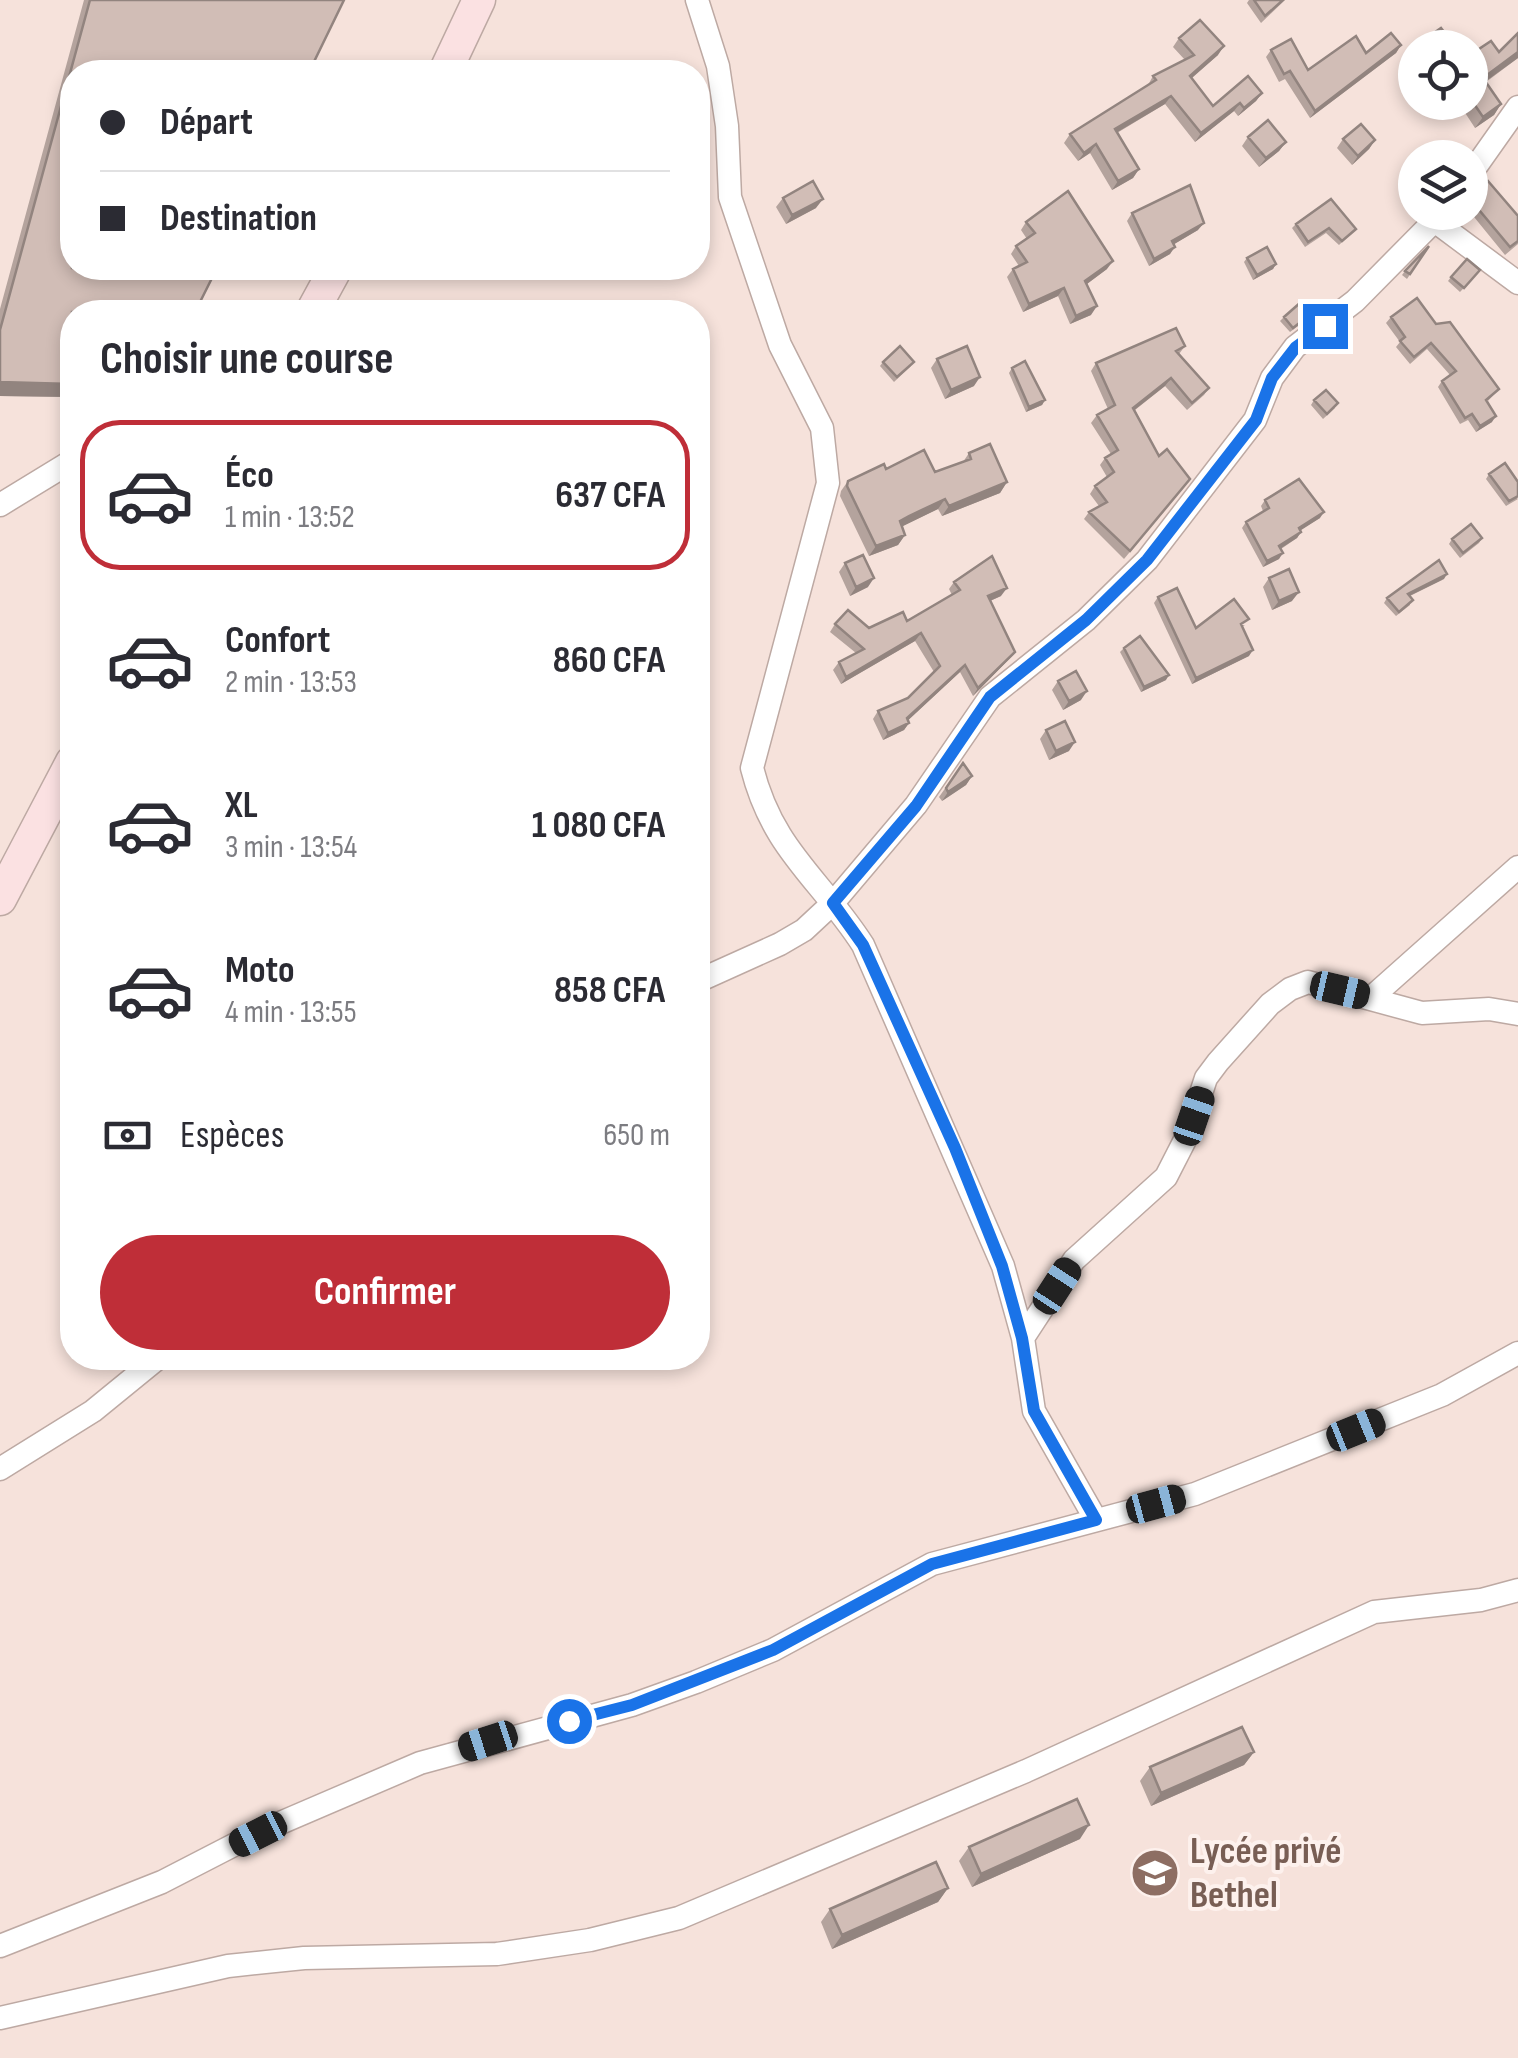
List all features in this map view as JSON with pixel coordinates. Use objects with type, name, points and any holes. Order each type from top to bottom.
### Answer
[{"type":"main road","points":[[451,60],[479,0]]},
{"type":"main road","points":[[0,898],[60,785]]},
{"type":"street","points":[[697,0],[718,66],[728,126],[730,197],[780,345],[822,428],[828,456],[828,483],[752,768],[763,810],[795,860],[863,945],[955,1148],[1002,1266],[1022,1338],[1034,1411],[1096,1520]]},
{"type":"street","points":[[1488,150],[1518,107]]},
{"type":"street","points":[[710,976],[804,930],[833,903],[916,806],[990,697],[1086,620],[1147,560],[1256,420],[1272,378],[1296,347],[1355,302],[1426,230]]},
{"type":"street","points":[[1455,230],[1518,282]]},
{"type":"street","points":[[303,300],[324,280]]},
{"type":"street","points":[[0,505],[60,468]]},
{"type":"street","points":[[1372,997],[1518,866]]},
{"type":"street","points":[[1022,1338],[1074,1260],[1166,1177],[1187,1136],[1206,1078],[1270,1004],[1290,988],[1308,982],[1422,1013],[1488,1009],[1518,1014]]},
{"type":"street","points":[[0,1946],[162,1882],[258,1834],[420,1763],[632,1705],[773,1650],[932,1564],[1194,1494],[1442,1396],[1518,1353]]},
{"type":"street","points":[[0,1469],[93,1411],[143,1370]]},
{"type":"street","points":[[0,2018],[228,1966],[304,1958],[497,1954],[590,1940],[680,1918],[1131,1724],[1374,1612],[1480,1600],[1518,1590]]},
{"type":"building","points":[[90,0],[344,0],[315,60],[74,60]]},
{"type":"building","points":[[1254,0],[1283,0],[1265,16]]},
{"type":"building","points":[[1200,20],[1224,46],[1190,76],[1213,106],[1248,76],[1262,93],[1244,108],[1240,103],[1201,133],[1171,96],[1115,129],[1139,169],[1118,181],[1096,144],[1084,153],[1070,134],[1156,80],[1153,76],[1194,55],[1179,38]]},
{"type":"building","points":[[1391,33],[1398,41],[1398,47],[1315,111],[1290,71],[1284,74],[1271,50],[1291,39],[1308,70],[1356,36],[1366,53]]},
{"type":"building","points":[[1518,33],[1518,52],[1488,74],[1488,43],[1491,41],[1499,52]]},
{"type":"building","points":[[1488,85],[1501,104],[1488,113]]},
{"type":"building","points":[[60,110],[60,280],[211,280],[201,300],[60,300],[60,384],[0,382],[0,330]]},
{"type":"building","points":[[1268,120],[1286,142],[1266,158],[1248,137]]},
{"type":"building","points":[[1361,124],[1375,140],[1358,156],[1343,139]]},
{"type":"building","points":[[813,181],[823,199],[792,215],[783,198]]},
{"type":"building","points":[[1488,181],[1518,216],[1518,241],[1510,247],[1488,221]]},
{"type":"building","points":[[1190,185],[1204,223],[1172,241],[1175,247],[1154,259],[1132,213]]},
{"type":"building","points":[[1068,191],[1113,261],[1085,281],[1097,306],[1076,316],[1064,288],[1029,304],[1013,269],[1027,262],[1016,246],[1035,233],[1026,222]]},
{"type":"building","points":[[1331,199],[1356,229],[1342,241],[1329,228],[1308,242],[1296,224]]},
{"type":"building","points":[[1429,246],[1410,274],[1405,271]]},
{"type":"building","points":[[1267,247],[1276,264],[1257,275],[1247,258]]},
{"type":"building","points":[[1467,259],[1480,270],[1464,288],[1451,277]]},
{"type":"building","points":[[1417,298],[1436,324],[1450,322],[1499,389],[1486,400],[1496,416],[1480,426],[1472,414],[1465,418],[1442,381],[1456,371],[1431,343],[1414,357],[1400,341],[1405,337],[1391,317]]},
{"type":"building","points":[[1301,302],[1312,313],[1293,328],[1284,317]]},
{"type":"building","points":[[1176,328],[1185,346],[1176,351],[1209,388],[1192,403],[1171,378],[1133,408],[1159,456],[1167,449],[1190,479],[1130,551],[1089,512],[1107,502],[1095,486],[1114,472],[1105,458],[1118,450],[1097,415],[1115,405],[1096,363]]},
{"type":"building","points":[[900,346],[914,362],[897,377],[883,362]]},
{"type":"building","points":[[967,346],[980,377],[951,390],[937,359]]},
{"type":"building","points":[[1025,361],[1045,400],[1029,407],[1012,368]]},
{"type":"building","points":[[1326,390],[1338,403],[1327,414],[1314,400]]},
{"type":"building","points":[[990,444],[1007,482],[949,506],[945,499],[909,516],[900,521],[905,535],[876,546],[848,481],[884,464],[886,469],[924,450],[935,472],[971,459],[969,453]]},
{"type":"building","points":[[1505,463],[1518,482],[1518,496],[1509,501],[1489,474]]},
{"type":"building","points":[[1299,479],[1324,512],[1279,546],[1283,553],[1267,561],[1246,522],[1269,508],[1265,500]]},
{"type":"building","points":[[1471,524],[1482,538],[1463,553],[1452,539]]},
{"type":"building","points":[[863,555],[874,578],[856,587],[845,563]]},
{"type":"building","points":[[992,556],[1007,588],[988,596],[1015,652],[978,688],[965,665],[907,718],[909,723],[888,733],[878,711],[908,698],[940,666],[921,633],[846,677],[839,662],[864,649],[835,624],[848,610],[869,628],[903,612],[907,621],[960,590],[954,582]]},
{"type":"building","points":[[1439,560],[1447,574],[1408,594],[1413,600],[1399,612],[1387,598]]},
{"type":"building","points":[[1289,569],[1299,592],[1279,601],[1269,578]]},
{"type":"building","points":[[1177,588],[1196,628],[1234,599],[1249,619],[1241,624],[1253,650],[1196,678],[1158,597]]},
{"type":"building","points":[[1140,636],[1169,675],[1144,687],[1124,648]]},
{"type":"building","points":[[1076,671],[1087,691],[1069,701],[1058,681]]},
{"type":"building","points":[[1065,721],[1075,742],[1056,751],[1046,730]]},
{"type":"building","points":[[963,763],[972,776],[948,792],[946,788]]},
{"type":"building","points":[[1242,1727],[1254,1752],[1161,1793],[1150,1767]]},
{"type":"building","points":[[1077,1799],[1089,1825],[981,1874],[969,1847]]},
{"type":"building","points":[[936,1862],[948,1888],[842,1935],[830,1909]]},
{"type":"place","name":"Lycée privé Bethel","points":[[1155,1873]]},
{"type":"route","points":[[569,1721],[632,1705],[773,1650],[932,1564],[1008,1540],[1096,1520],[1034,1411],[1022,1338],[1002,1266],[955,1148],[863,945],[833,903],[916,806],[990,697],[1086,620],[1147,560],[1256,420],[1272,378],[1296,347],[1325,326]]}]
